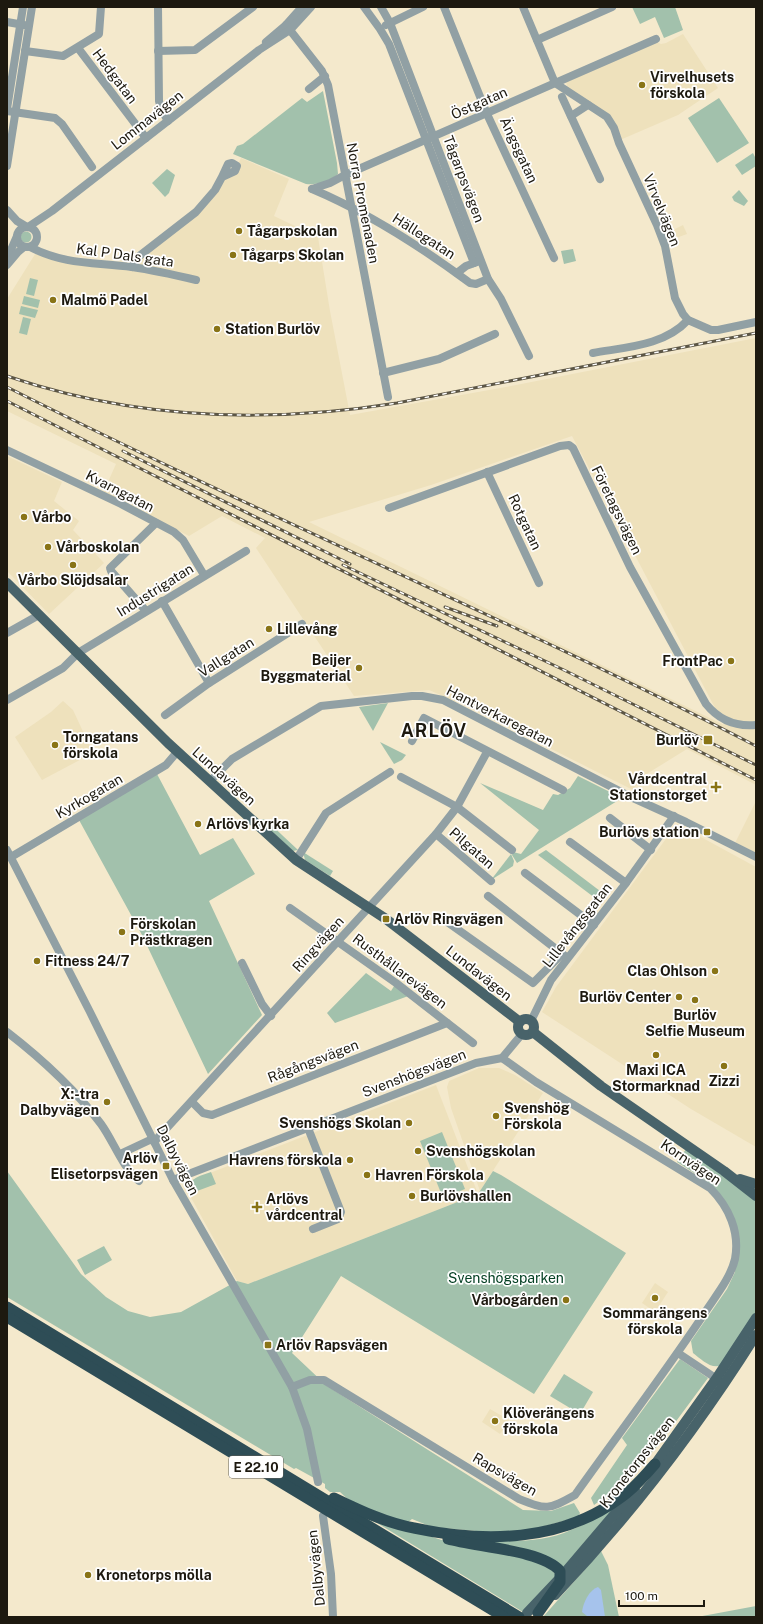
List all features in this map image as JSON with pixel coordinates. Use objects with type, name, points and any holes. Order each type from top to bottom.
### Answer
[{"type":"highway","name":"E 22.10","points":[[7,1307],[276,1468],[530,1615]]},
{"type":"highway","name":"E 22.10","points":[[7,1317],[504,1617]]},
{"type":"highway","points":[[413,1528],[457,1535],[488,1536],[532,1534],[555,1530],[583,1520],[612,1504],[627,1493],[655,1464]]},
{"type":"highway","points":[[276,1468],[357,1508],[413,1528],[458,1542],[542,1559],[556,1567],[561,1577],[556,1589],[530,1615]]},
{"type":"highway","points":[[469,1596],[496,1617]]},
{"type":"main road","name":"Lundavägen","points":[[7,583],[177,752],[296,860],[398,928],[520,1022]]},
{"type":"main road","points":[[526,1019],[531,1021],[534,1027],[533,1032],[528,1035],[522,1034],[518,1028],[520,1022],[526,1019]]},
{"type":"main road","points":[[533,1032],[601,1086],[724,1171],[756,1196]]},
{"type":"main road","points":[[724,1171],[756,1184]]},
{"type":"main road","name":"Kronetorpsvägen","points":[[530,1615],[606,1539],[641,1495],[721,1380],[756,1318]]},
{"type":"main road","name":"Kronetorpsvägen","points":[[561,1577],[655,1464],[756,1334]]},
{"type":"street","points":[[23,7],[7,110],[46,116],[58,121],[92,167]]},
{"type":"street","points":[[7,166],[32,7]]},
{"type":"street","points":[[25,51],[62,56],[78,48],[99,34],[101,7]]},
{"type":"street","points":[[158,7],[159,101],[161,109],[168,121]]},
{"type":"street","points":[[158,51],[195,50],[253,7]]},
{"type":"street","name":"Lommavägen","points":[[288,27],[302,7]]},
{"type":"street","name":"Lommavägen","points":[[17,235],[21,229],[28,227],[52,212],[259,50],[311,7]]},
{"type":"street","name":"Tågarpsvägen","points":[[364,7],[389,44],[430,139],[478,262],[501,299],[529,356]]},
{"type":"street","name":"Tågarpsvägen","points":[[381,7],[390,23],[430,139]]},
{"type":"street","points":[[380,29],[423,7]]},
{"type":"street","name":"Ängsgatan","points":[[444,7],[487,114],[554,258]]},
{"type":"street","points":[[523,7],[555,83]]},
{"type":"street","points":[[537,40],[612,7]]},
{"type":"street","points":[[7,22],[29,25]]},
{"type":"street","name":"Norra Promenaden","points":[[288,27],[325,76],[388,397]]},
{"type":"street","name":"Östgatan","points":[[312,189],[330,183],[345,175],[656,39]]},
{"type":"street","name":"Hedgatan","points":[[78,48],[146,138]]},
{"type":"street","points":[[309,89],[325,76]]},
{"type":"street","name":"Virvelvägen","points":[[555,83],[607,118],[617,134],[619,143],[657,225],[665,246],[678,308],[688,320]]},
{"type":"street","points":[[562,97],[600,179]]},
{"type":"street","points":[[571,116],[588,104]]},
{"type":"street","points":[[132,267],[138,257],[203,206],[215,190],[222,177]]},
{"type":"street","name":"Hällegatan","points":[[312,189],[350,205],[384,225],[470,283],[476,284],[488,279]]},
{"type":"street","points":[[7,210],[17,221],[34,230],[37,238],[51,257]]},
{"type":"street","name":"Lommavägen","points":[[7,265],[18,252],[35,243],[41,227],[52,212]]},
{"type":"street","points":[[7,215],[17,235],[18,243],[27,247]]},
{"type":"street","points":[[7,259],[17,235]]},
{"type":"street","name":"Kal P Dals gata","points":[[27,247],[51,257],[72,261],[132,267],[196,280]]},
{"type":"street","points":[[457,273],[466,266],[478,262]]},
{"type":"street","points":[[593,353],[655,342],[679,329],[688,320],[699,326],[718,330],[756,322]]},
{"type":"street","points":[[383,372],[439,359],[495,334]]},
{"type":"street","name":"Företagsvägen","points":[[389,508],[560,446],[569,445],[573,448],[630,567],[706,704],[713,712],[728,722],[756,725]]},
{"type":"street","name":"Kvarngatan","points":[[7,450],[174,532],[183,540],[204,575]]},
{"type":"street","name":"Rotgatan","points":[[487,472],[539,583]]},
{"type":"street","points":[[146,611],[110,568],[111,565],[156,523]]},
{"type":"street","name":"Industrigatan","points":[[7,700],[63,668],[78,654],[246,550]]},
{"type":"street","points":[[162,601],[209,682]]},
{"type":"street","points":[[7,633],[39,615]]},
{"type":"street","name":"Vallgatan","points":[[165,715],[209,682],[302,624]]},
{"type":"street","name":"Hantverkaregatan","points":[[210,781],[232,759],[321,706],[422,696],[443,700],[633,798],[674,816],[756,857]]},
{"type":"street","points":[[412,741],[424,718],[487,752],[563,790]]},
{"type":"street","name":"Kyrkogatan","points":[[9,854],[166,765],[177,752]]},
{"type":"street","name":"Ringvägen","points":[[120,1154],[153,1140],[192,1102],[271,1016],[436,834],[457,807],[487,752]]},
{"type":"street","points":[[296,860],[326,813],[390,772]]},
{"type":"street","points":[[401,777],[457,807],[512,850]]},
{"type":"street","name":"Lillevångsgatan","points":[[531,1021],[551,980],[565,956],[594,925],[651,850],[674,816]]},
{"type":"street","points":[[610,818],[651,850]]},
{"type":"street","name":"Pilgatan","points":[[436,834],[491,882]]},
{"type":"street","points":[[570,842],[626,883]]},
{"type":"street","name":"Dalbyvägen","points":[[9,854],[90,1012],[173,1180],[292,1387],[307,1429],[318,1482]]},
{"type":"street","points":[[525,873],[594,925]]},
{"type":"street","points":[[443,919],[533,983],[565,956],[488,896]]},
{"type":"street","name":"Rusthållarevägen","points":[[290,908],[396,983],[473,1043]]},
{"type":"street","points":[[242,963],[262,1004],[271,1016]]},
{"type":"street","name":"Rågångsvägen","points":[[192,1102],[203,1113],[212,1115],[447,1023]]},
{"type":"street","points":[[7,1032],[51,1068],[94,1114],[132,1175],[139,1181]]},
{"type":"street","points":[[502,1058],[522,1034]]},
{"type":"street","name":"Svenshögsvägen","points":[[173,1180],[476,1063],[502,1058]]},
{"type":"street","name":"Kornvägen","points":[[502,1058],[536,1082],[703,1182],[725,1206],[736,1237],[732,1271],[679,1351]]},
{"type":"street","points":[[308,1128],[341,1212],[338,1219],[313,1229]]},
{"type":"street","points":[[679,1351],[721,1380]]},
{"type":"street","name":"Rapsvägen","points":[[292,1387],[310,1380],[324,1380],[519,1499],[540,1508],[554,1507],[575,1495],[679,1351]]},
{"type":"street","name":"Dalbyvägen","points":[[323,1516],[331,1574],[333,1617]]},
{"type":"shaded area","name":"Virvelhusets förskola","points":[[683,34],[718,88],[678,115],[620,140],[609,115],[568,88],[566,82],[657,42],[661,44],[666,43]]},
{"type":"shaded area","points":[[241,158],[289,179],[274,216],[318,237],[330,311],[350,415],[511,386],[756,338],[756,785],[687,749],[645,775],[633,790],[464,705],[429,690],[354,696],[256,548],[265,538],[222,516],[189,536],[103,493],[116,464],[7,411],[7,299],[37,251],[132,267],[182,224],[237,166]],"holes":[[[572,436],[724,725],[309,522],[431,485]]]},
{"type":"shaded area","points":[[683,225],[687,234],[676,238],[673,230]]},
{"type":"shaded area","name":"Vårboskolan","points":[[7,456],[62,482],[54,501],[79,521],[73,530],[104,563],[49,614],[7,571]]},
{"type":"shaded area","name":"Torngatans förskola","points":[[63,701],[73,710],[93,753],[42,780],[15,737],[51,712]]},
{"type":"shaded area","points":[[756,801],[756,853],[735,843]]},
{"type":"shaded area","points":[[677,824],[756,867],[756,1147],[691,1109],[542,1012],[556,987]]},
{"type":"shaded area","points":[[479,1068],[499,1068],[515,1075],[543,1093],[480,1191],[451,1108],[447,1087],[449,1081]]},
{"type":"shaded area","points":[[436,1085],[478,1194],[248,1284],[237,1281],[189,1194],[188,1187],[192,1180]]},
{"type":"shaded area","name":"Sommarängens förskola","points":[[655,1283],[668,1292],[655,1312],[642,1303]]},
{"type":"shaded area","name":"Klöverängens förskola","points":[[490,1409],[509,1420],[500,1434],[482,1422]]},
{"type":"green space","points":[[632,7],[675,7],[683,30],[664,38],[655,17],[640,24]]},
{"type":"green space","points":[[323,91],[337,163],[338,174],[334,177],[323,182],[306,184],[233,154],[237,146],[243,144],[302,98],[307,102]]},
{"type":"green space","points":[[719,98],[749,143],[717,163],[688,118]]},
{"type":"green space","points":[[753,153],[756,159],[756,166],[742,175],[735,165]]},
{"type":"green space","points":[[167,169],[175,175],[169,193],[165,197],[152,183]]},
{"type":"green space","points":[[739,190],[748,201],[744,206],[734,201],[732,197]]},
{"type":"green space","points":[[26,231],[30,233],[32,237],[30,241],[26,243],[22,241],[20,237],[22,233]]},
{"type":"green space","points":[[573,249],[576,261],[564,264],[561,251]]},
{"type":"green space","points":[[30,278],[38,280],[34,296],[26,294]]},
{"type":"green space","points":[[24,296],[40,300],[38,308],[22,304]]},
{"type":"green space","points":[[21,306],[38,310],[35,318],[19,314]]},
{"type":"green space","points":[[23,317],[31,319],[27,335],[19,333]]},
{"type":"green space","points":[[388,703],[373,731],[359,707]]},
{"type":"green space","points":[[380,742],[406,755],[402,760],[394,764]]},
{"type":"green space","points":[[157,774],[200,855],[233,838],[255,874],[209,901],[262,1015],[208,1074],[142,935],[79,820]]},
{"type":"green space","points":[[578,776],[622,798],[517,863],[512,855],[513,852],[521,854],[539,830],[480,783],[543,810],[553,794],[558,795],[570,788]]},
{"type":"green space","points":[[262,819],[266,820],[298,850],[293,851],[261,822]]},
{"type":"green space","points":[[546,850],[604,894],[599,901],[538,855]]},
{"type":"green space","points":[[303,852],[333,871],[330,876],[305,860]]},
{"type":"green space","points":[[511,854],[514,861],[513,866],[491,880]]},
{"type":"green space","points":[[366,973],[391,991],[396,983],[411,995],[335,1023],[327,1013]]},
{"type":"green space","points":[[442,1132],[465,1189],[443,1198],[420,1141]]},
{"type":"green space","points":[[686,1149],[756,1199],[756,1313],[722,1365],[718,1366],[706,1363],[693,1353],[691,1341],[727,1289],[735,1272],[736,1226],[705,1180],[677,1162]]},
{"type":"green space","name":"Svenshögsparken","points":[[7,1171],[81,1274],[106,1297],[128,1311],[150,1317],[181,1312],[237,1281],[248,1284],[478,1194],[493,1171],[501,1175],[626,1253],[534,1394],[341,1276],[292,1353],[327,1386],[523,1510],[551,1511],[574,1503],[580,1513],[578,1517],[523,1532],[487,1532],[432,1527],[412,1519],[407,1523],[372,1511],[354,1503],[340,1492],[330,1492],[325,1488],[325,1484],[296,1468],[294,1469],[7,1297]]},
{"type":"green space","points":[[211,1172],[216,1184],[189,1194],[189,1185],[194,1179]]},
{"type":"green space","points":[[104,1246],[112,1260],[85,1275],[77,1260]]},
{"type":"green space","points":[[680,1359],[708,1378],[660,1443],[623,1484],[594,1505],[591,1498],[627,1445],[622,1438]]},
{"type":"green space","points":[[564,1374],[593,1392],[580,1414],[550,1396]]},
{"type":"green space","points":[[620,1503],[563,1570],[464,1539],[519,1541],[559,1535],[596,1518]]},
{"type":"green space","points":[[364,1515],[451,1543],[539,1560],[557,1575],[523,1612]]},
{"type":"green space","points":[[601,1551],[608,1565],[619,1617],[543,1617]]},
{"type":"green space","points":[[756,1606],[756,1617],[697,1617]]},
{"type":"water","points":[[598,1587],[601,1590],[605,1617],[587,1616],[582,1612],[587,1597]]},
{"type":"railway","points":[[7,376],[55,390],[103,401],[151,409],[200,414],[299,414],[348,410],[397,403],[756,333]]},
{"type":"railway","points":[[7,387],[194,478],[570,654],[756,746]]},
{"type":"railway","points":[[7,401],[756,780]]},
{"type":"railway","points":[[123,451],[350,564]]},
{"type":"railway","points":[[343,565],[566,671],[756,765]]},
{"type":"railway","points":[[445,607],[497,626]]},
{"type":"place","name":"Virvelhusets förskola","points":[[642,85]]},
{"type":"place","name":"Tågarpskolan","points":[[239,231]]},
{"type":"place","name":"Tågarps Skolan","points":[[233,255]]},
{"type":"place","name":"Malmö Padel","points":[[53,300]]},
{"type":"place","name":"Station Burlöv","points":[[217,329]]},
{"type":"place","name":"Vårbo","points":[[24,517]]},
{"type":"place","name":"Vårboskolan","points":[[48,547]]},
{"type":"place","name":"Vårbo Slöjdsalar","points":[[73,565]]},
{"type":"place","name":"Lillevång","points":[[269,629]]},
{"type":"place","name":"FrontPac","points":[[731,661]]},
{"type":"place","name":"Beijer Byggmaterial","points":[[359,668]]},
{"type":"place","name":"Burlöv","points":[[708,740]]},
{"type":"place","name":"Torngatans förskola","points":[[55,745]]},
{"type":"place","name":"Vårdcentral Stationstorget","points":[[716,787]]},
{"type":"place","name":"Arlövs kyrka","points":[[198,824]]},
{"type":"place","name":"Burlövs station","points":[[707,832]]},
{"type":"place","name":"Arlöv Ringvägen","points":[[386,919]]},
{"type":"place","name":"Förskolan Prästkragen","points":[[122,932]]},
{"type":"place","name":"Fitness 24/7","points":[[37,961]]},
{"type":"place","name":"Clas Ohlson","points":[[715,971]]},
{"type":"place","name":"Burlöv Center","points":[[679,997]]},
{"type":"place","name":"Burlöv Selfie Museum","points":[[695,1000]]},
{"type":"place","name":"Maxi ICA Stormarknad","points":[[656,1055]]},
{"type":"place","name":"Zizzi","points":[[724,1066]]},
{"type":"place","name":"X:-tra Dalbyvägen","points":[[107,1102]]},
{"type":"place","name":"Svenshög Förskola","points":[[496,1116]]},
{"type":"place","name":"Svenshögs Skolan","points":[[409,1123]]},
{"type":"place","name":"Svenshögskolan","points":[[418,1151]]},
{"type":"place","name":"Havrens förskola","points":[[350,1160]]},
{"type":"place","name":"Arlöv Elisetorpsvägen","points":[[166,1166]]},
{"type":"place","name":"Havren Förskola","points":[[367,1175]]},
{"type":"place","name":"Burlövshallen","points":[[412,1196]]},
{"type":"place","name":"Arlövs vårdcentral","points":[[257,1207]]},
{"type":"place","name":"Sommarängens förskola","points":[[655,1298]]},
{"type":"place","name":"Vårbogården","points":[[566,1300]]},
{"type":"place","name":"Arlöv Rapsvägen","points":[[268,1345]]},
{"type":"place","name":"Klöverängens förskola","points":[[495,1421]]},
{"type":"place","name":"Kronetorps mölla","points":[[88,1575]]},
{"type":"district","name":"ARLÖV","points":[[434,731]]}]
